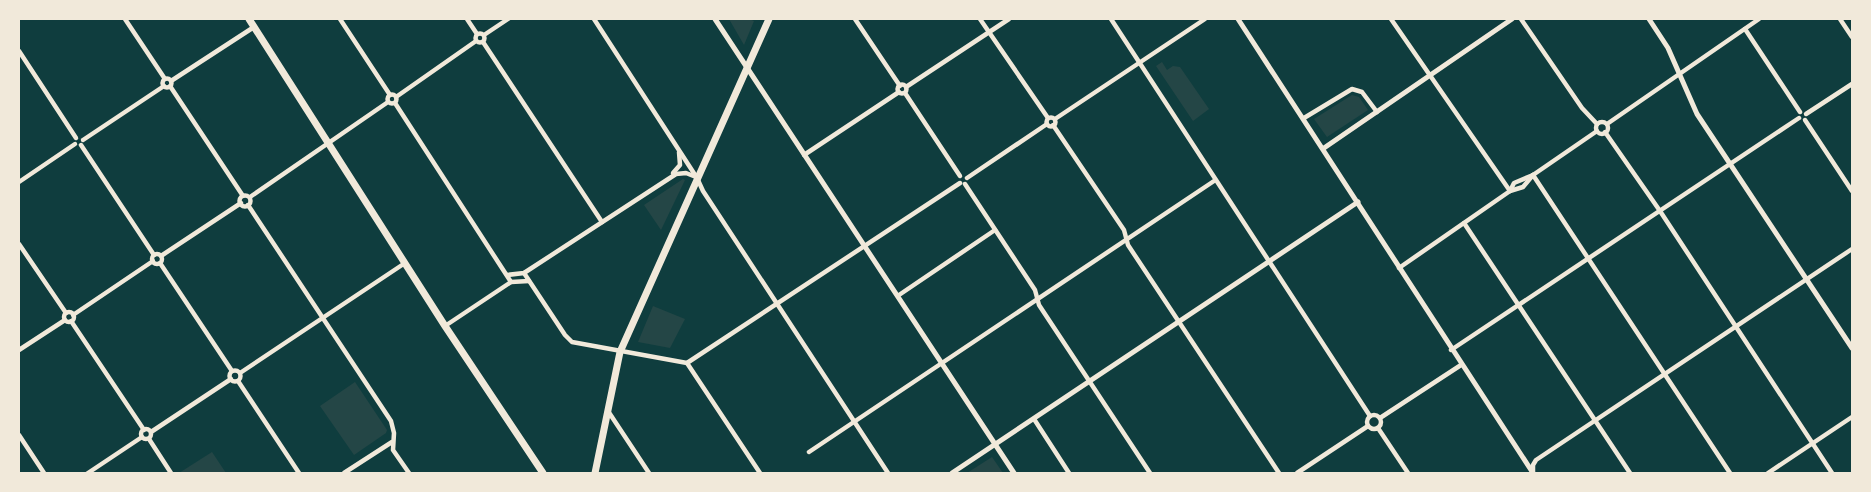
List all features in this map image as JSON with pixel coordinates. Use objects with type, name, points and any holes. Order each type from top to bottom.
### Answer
[{"type":"main road","points":[[249,19],[445,326],[544,473]]},
{"type":"main road","points":[[595,473],[620,352],[769,19]]},
{"type":"street","points":[[125,19],[165,79],[171,84],[242,196],[240,203],[161,256],[154,255]]},
{"type":"street","points":[[340,19],[390,95],[396,96],[476,41],[483,42]]},
{"type":"street","points":[[467,19],[477,34],[476,41]]},
{"type":"street","points":[[477,34],[484,35],[508,19]]},
{"type":"street","points":[[594,19],[698,178],[703,191],[888,473]]},
{"type":"street","points":[[715,19],[899,295],[1014,473]]},
{"type":"street","points":[[854,19],[900,86],[899,92]]},
{"type":"street","points":[[980,19],[1048,118],[1054,120]]},
{"type":"street","points":[[900,86],[906,87],[1009,19]]},
{"type":"street","points":[[1110,19],[1211,170],[1214,180],[1370,416]]},
{"type":"street","points":[[1054,120],[1205,19]]},
{"type":"street","points":[[1238,19],[1324,148],[1451,350],[1533,473]]},
{"type":"street","points":[[1391,19],[1510,191]]},
{"type":"street","points":[[1324,148],[1512,19]]},
{"type":"street","points":[[1520,19],[1582,108],[1597,124],[1597,131]]},
{"type":"street","points":[[1649,19],[1668,48],[1697,114],[1852,348]]},
{"type":"street","points":[[1597,124],[1602,122],[1606,124],[1759,19]]},
{"type":"street","points":[[1840,19],[1852,37]]},
{"type":"street","points":[[19,182],[164,86],[171,84],[254,27]]},
{"type":"street","points":[[1744,29],[1852,192]]},
{"type":"street","points":[[484,35],[483,42],[602,222]]},
{"type":"street","points":[[19,51],[76,138],[82,142],[154,255],[153,261],[73,315],[71,321]]},
{"type":"street","points":[[164,86],[165,79]]},
{"type":"street","points":[[1451,350],[1802,119],[1806,114],[1852,84]]},
{"type":"street","points":[[906,87],[905,93],[960,176],[962,183],[1035,290],[1038,299],[1090,382],[1150,473]]},
{"type":"street","points":[[1304,118],[1352,89],[1362,92],[1377,112]]},
{"type":"street","points":[[804,155],[899,92],[905,93]]},
{"type":"street","points":[[242,196],[250,197],[388,102],[390,95]]},
{"type":"street","points":[[396,96],[395,103],[511,282]]},
{"type":"street","points":[[388,102],[395,103]]},
{"type":"street","points":[[1800,112],[1806,114]]},
{"type":"street","points":[[1047,124],[1048,118]]},
{"type":"street","points":[[1054,120],[1054,125],[1124,230],[1127,240],[1179,322],[1279,473]]},
{"type":"street","points":[[524,273],[565,335],[572,342],[688,363],[962,183],[1047,124],[1054,125]]},
{"type":"street","points":[[1606,124],[1606,132],[1832,473]]},
{"type":"street","points":[[1510,191],[1514,183],[1533,175],[1597,131]]},
{"type":"street","points":[[1597,131],[1600,134],[1606,132]]},
{"type":"street","points":[[75,144],[76,138]]},
{"type":"street","points":[[679,150],[679,168]]},
{"type":"street","points":[[507,275],[524,273],[666,179],[679,168],[686,165],[690,167]]},
{"type":"street","points":[[666,179],[681,172],[698,178]]},
{"type":"street","points":[[1399,268],[1510,191],[1523,187],[1533,175]]},
{"type":"street","points":[[1533,175],[1590,258],[1730,473]]},
{"type":"street","points":[[960,176],[967,178]]},
{"type":"street","points":[[809,452],[1214,180]]},
{"type":"street","points":[[248,205],[251,202],[250,197]]},
{"type":"street","points":[[952,473],[1358,202]]},
{"type":"street","points":[[240,203],[248,205],[324,317],[391,421],[394,433],[393,450],[409,473]]},
{"type":"street","points":[[1464,224],[1630,473]]},
{"type":"street","points":[[899,295],[995,230]]},
{"type":"street","points":[[19,244],[66,313],[73,315]]},
{"type":"street","points":[[1533,473],[1533,465],[1536,460],[1852,249]]},
{"type":"street","points":[[160,263],[161,256]]},
{"type":"street","points":[[149,439],[151,432],[231,379],[232,371],[160,263],[153,261]]},
{"type":"street","points":[[232,371],[240,373],[405,263]]},
{"type":"street","points":[[445,326],[511,282],[529,281]]},
{"type":"street","points":[[65,320],[66,313]]},
{"type":"street","points":[[19,350],[65,320],[71,321],[144,430],[142,437],[88,473]]},
{"type":"street","points":[[688,363],[760,473]]},
{"type":"street","points":[[1380,418],[1462,365]]},
{"type":"street","points":[[238,381],[241,377],[240,373]]},
{"type":"street","points":[[231,379],[238,381],[299,473]]},
{"type":"street","points":[[608,410],[649,473]]},
{"type":"street","points":[[1370,416],[1376,415],[1380,418]]},
{"type":"street","points":[[1368,426],[1367,420],[1370,416]]},
{"type":"street","points":[[1768,473],[1852,417]]},
{"type":"street","points":[[1378,428],[1380,418]]},
{"type":"street","points":[[1034,419],[1069,473]]},
{"type":"street","points":[[1368,426],[1373,429],[1378,428]]},
{"type":"street","points":[[1297,473],[1368,426]]},
{"type":"street","points":[[1378,428],[1408,473]]},
{"type":"street","points":[[144,430],[148,429],[151,432]]},
{"type":"street","points":[[19,435],[44,473]]},
{"type":"street","points":[[142,437],[149,439],[172,473]]},
{"type":"street","points":[[344,473],[392,442]]},
{"type":"shaded area","points":[[729,19],[749,19],[754,21],[744,45]]},
{"type":"shaded area","points":[[1162,62],[1167,70],[1173,66],[1180,67],[1209,109],[1193,121],[1156,66]]},
{"type":"shaded area","points":[[1352,95],[1359,97],[1368,110],[1327,137],[1314,119]]},
{"type":"shaded area","points":[[683,179],[685,180],[661,230],[644,205]]},
{"type":"shaded area","points":[[653,306],[685,319],[670,348],[638,342]]},
{"type":"shaded area","points":[[355,382],[387,430],[386,433],[354,455],[320,406]]},
{"type":"shaded area","points":[[212,452],[226,473],[179,473]]},
{"type":"shaded area","points":[[992,457],[1003,473],[967,473]]}]
